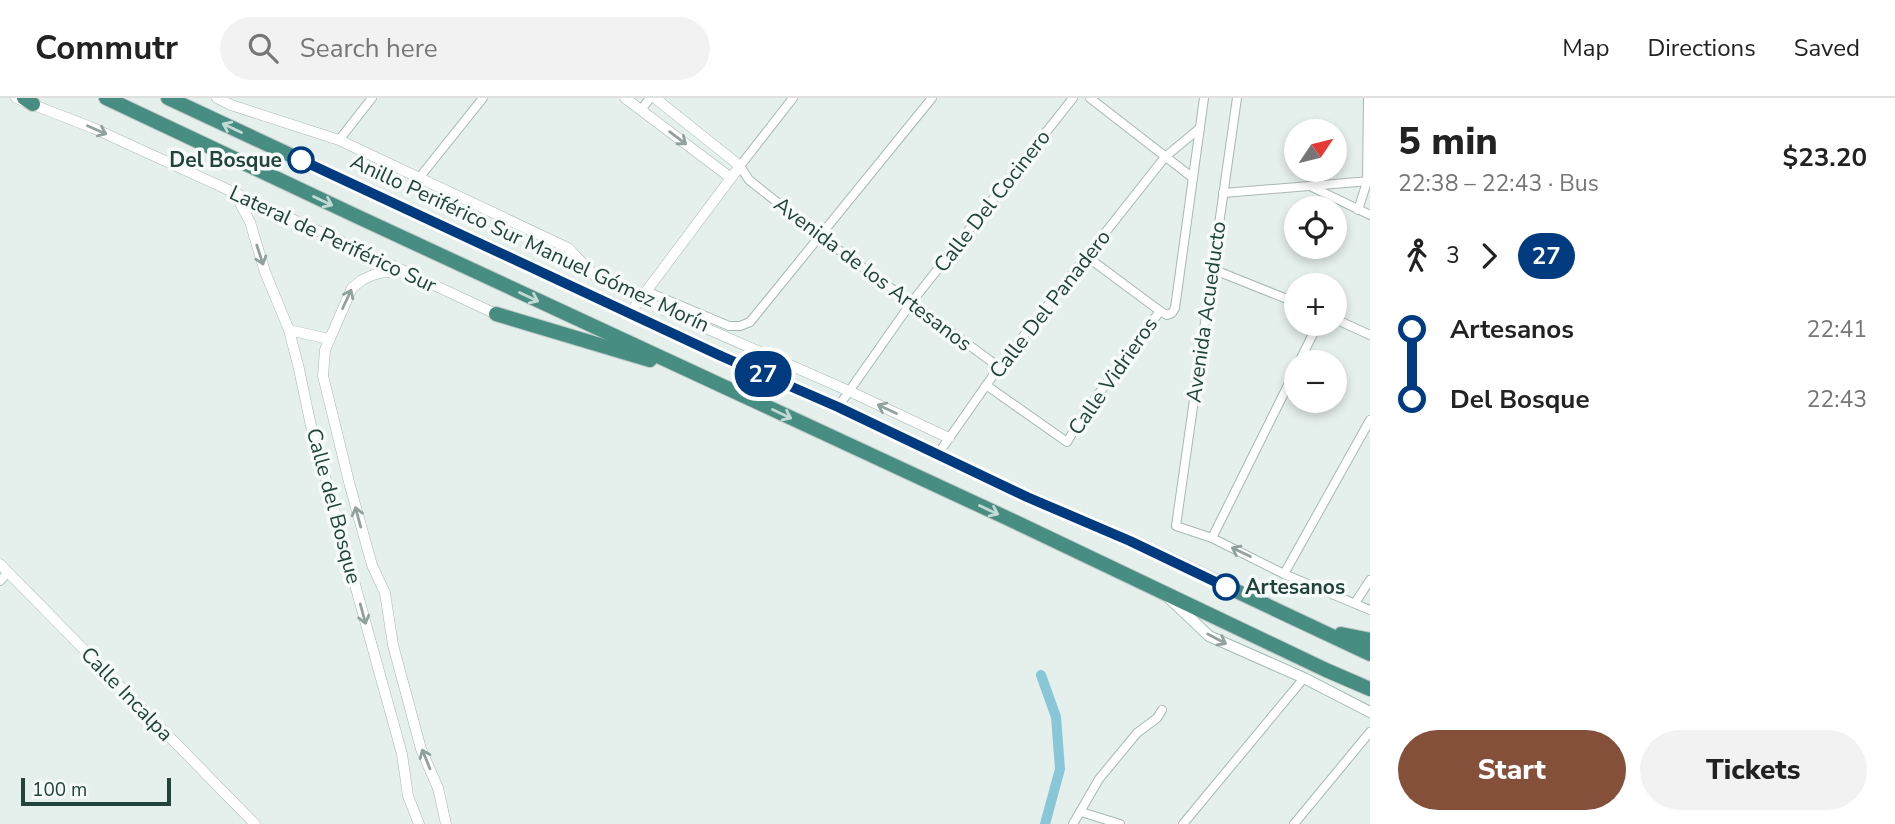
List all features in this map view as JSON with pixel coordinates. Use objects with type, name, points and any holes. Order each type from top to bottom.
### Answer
[{"type":"highway","points":[[106,98],[1370,689]]},
{"type":"highway","name":"Anillo Periférico Sur Manuel Gómez Morín","points":[[168,98],[1370,654]]},
{"type":"highway","points":[[496,314],[698,375]]},
{"type":"highway","points":[[1317,628],[1370,640]]},
{"type":"main road","points":[[1166,595],[1209,636],[1304,678],[1370,712]]},
{"type":"street","name":"Lateral de Periférico Sur","points":[[16,98],[93,128],[496,314]]},
{"type":"street","points":[[217,98],[339,140],[568,248],[596,276],[639,300],[849,391],[949,438]]},
{"type":"street","points":[[339,140],[372,98]]},
{"type":"street","points":[[419,178],[483,98]]},
{"type":"street","points":[[625,98],[731,178],[748,180]]},
{"type":"street","points":[[641,110],[653,98]]},
{"type":"street","name":"Avenida de los Artesanos","points":[[653,98],[740,166],[748,180],[999,368]]},
{"type":"street","points":[[630,313],[793,98]]},
{"type":"street","points":[[646,291],[729,326],[750,322],[932,98]]},
{"type":"street","name":"Calle Del Cocinero","points":[[838,407],[911,303],[1073,98]]},
{"type":"street","points":[[1090,98],[1193,178]]},
{"type":"street","name":"Avenida Acueducto","points":[[1172,313],[1175,308],[1204,98]]},
{"type":"street","name":"Avenida Acueducto","points":[[1212,538],[1176,526],[1237,98]]},
{"type":"street","points":[[1358,210],[1369,182],[1368,98]]},
{"type":"street","name":"Calle Del Panadero","points":[[938,454],[986,385],[1165,157],[1200,128]]},
{"type":"street","points":[[1223,193],[1369,182]]},
{"type":"street","points":[[1309,186],[1370,215]]},
{"type":"street","name":"Calle del Bosque","points":[[234,192],[250,222],[265,272],[289,330],[311,426],[402,754],[408,796],[419,824]]},
{"type":"street","name":"Calle Vidrieros","points":[[1086,256],[1160,311],[1167,315],[1172,313]]},
{"type":"street","points":[[1212,269],[1284,298]]},
{"type":"street","name":"Calle del Bosque","points":[[405,273],[384,272],[373,275],[352,288],[325,350],[323,376],[372,565],[385,593],[393,645],[421,749],[438,788],[446,824]]},
{"type":"street","name":"Calle Vidrieros","points":[[986,385],[1067,442],[1086,411],[1160,311]]},
{"type":"street","points":[[1347,324],[1370,335]]},
{"type":"street","points":[[289,330],[329,339]]},
{"type":"street","points":[[1284,393],[1212,538],[1284,574],[1370,610]]},
{"type":"street","points":[[1284,574],[1370,421]]},
{"type":"street","points":[[0,582],[4,568]]},
{"type":"street","name":"Calle Incalpa","points":[[4,568],[255,824]]},
{"type":"street","points":[[1355,603],[1370,580]]},
{"type":"street","points":[[1183,824],[1304,678]]},
{"type":"street","points":[[1073,824],[1099,779],[1137,733],[1157,718],[1162,710]]},
{"type":"street","points":[[1294,824],[1370,732]]},
{"type":"street","points":[[1081,812],[1120,824]]},
{"type":"waterway","points":[[1041,675],[1056,717],[1060,769],[1045,824]]},
{"type":"bus line","name":"27","points":[[301,160],[1226,587]]},
{"type":"place","name":"Del Bosque","points":[[301,160]]},
{"type":"place","name":"Artesanos","points":[[1226,587]]}]
